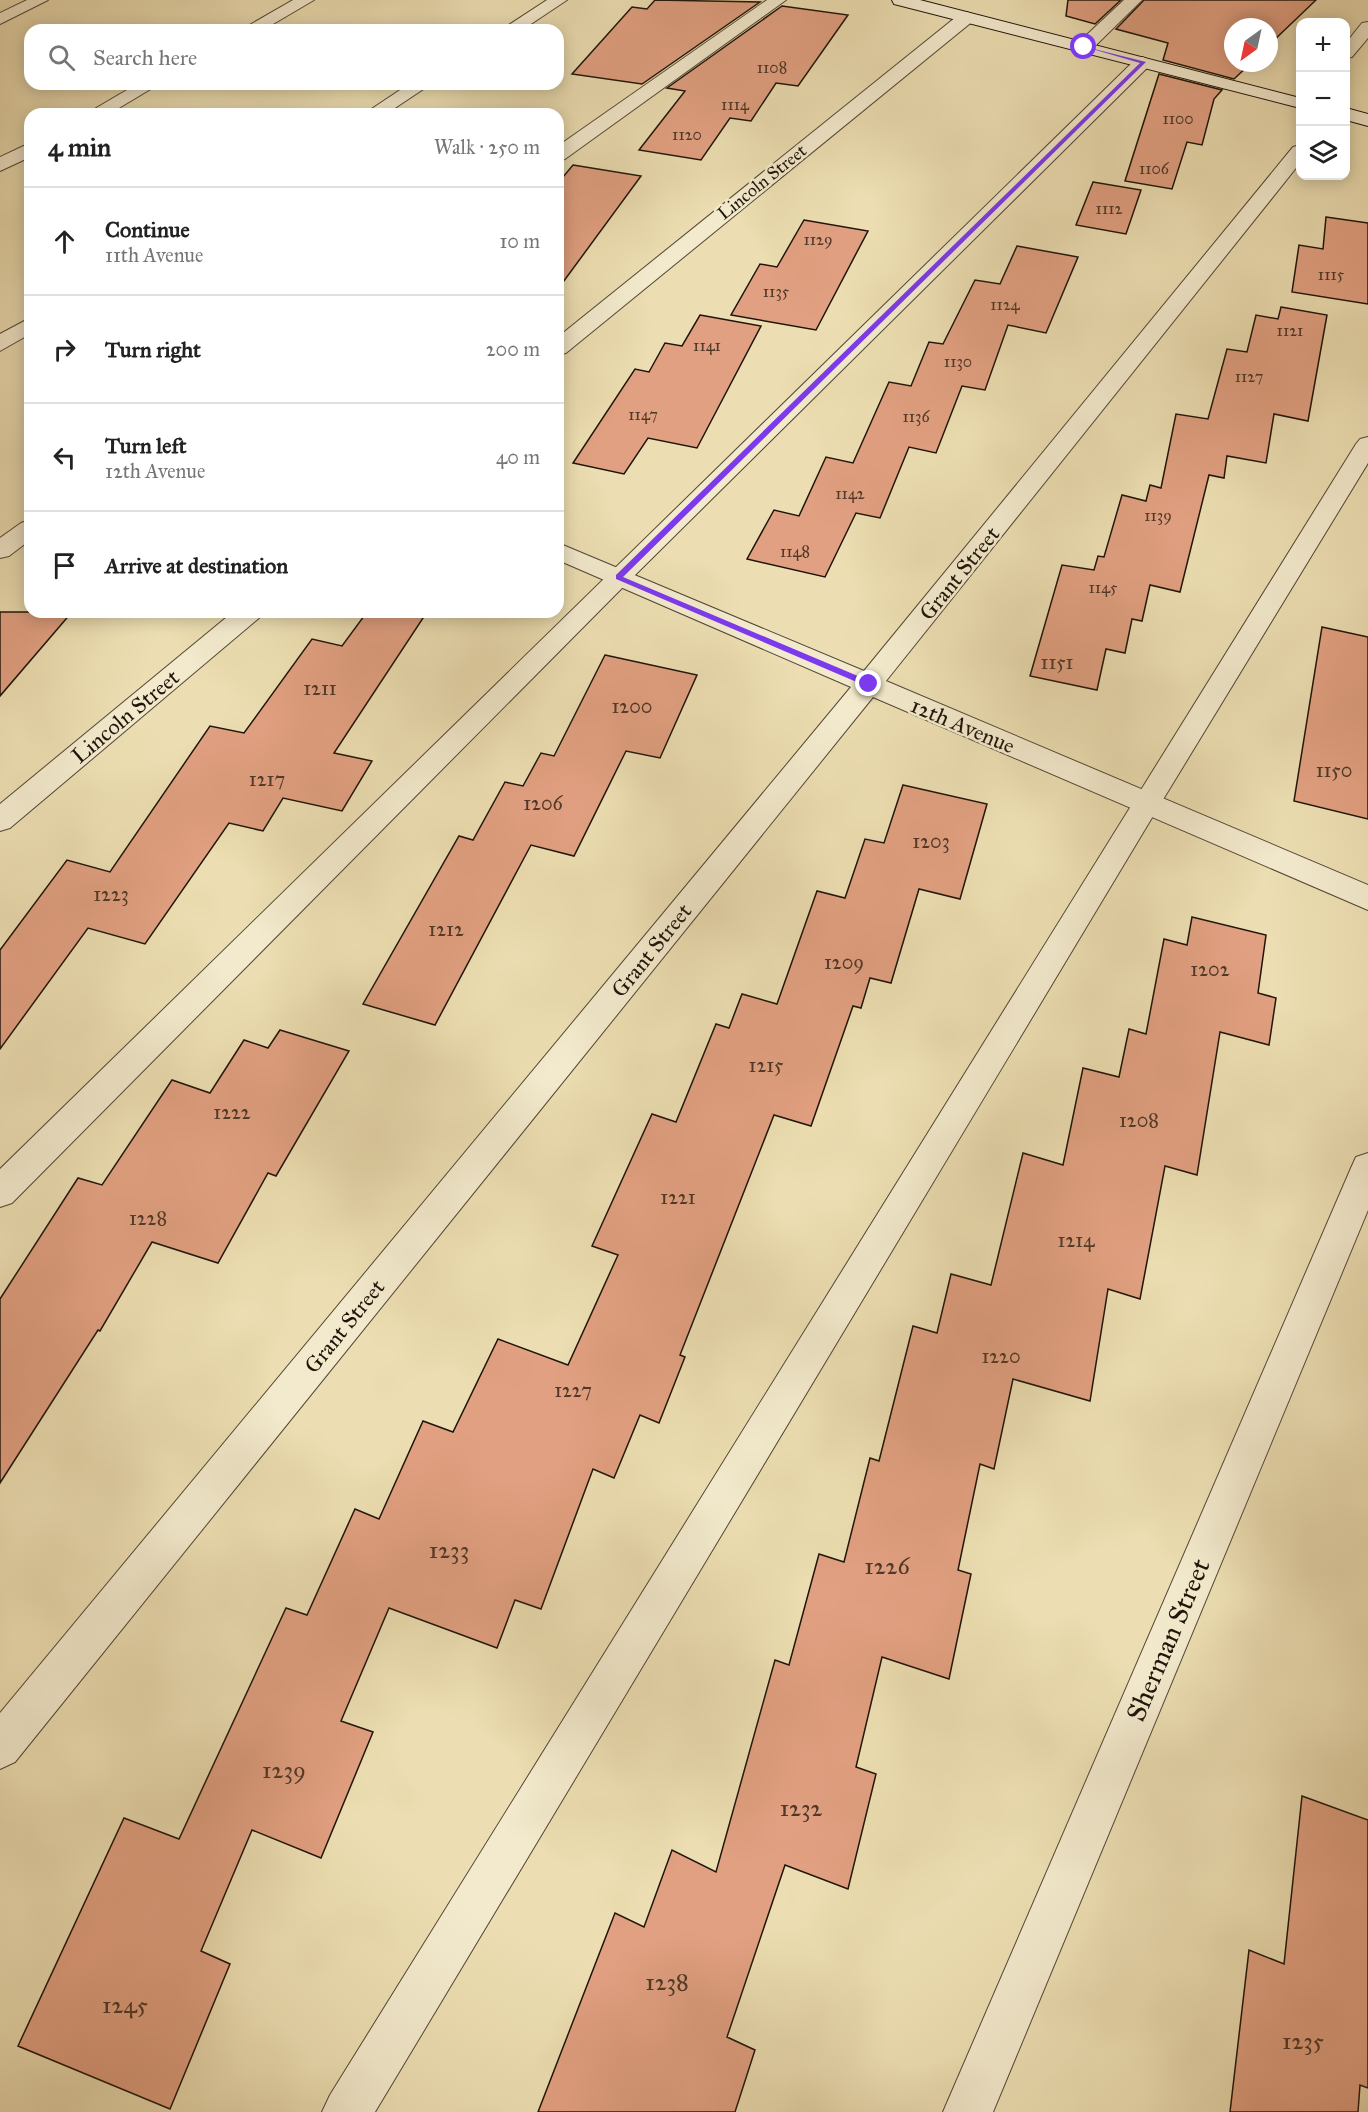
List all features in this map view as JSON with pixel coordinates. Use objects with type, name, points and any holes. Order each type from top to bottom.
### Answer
[{"type":"street","points":[[0,19],[40,0]]},
{"type":"street","points":[[261,24],[306,0]]},
{"type":"street","points":[[520,24],[559,0]]},
{"type":"street","points":[[564,151],[778,0]]},
{"type":"street","points":[[900,0],[1296,102]]},
{"type":"street","points":[[1084,47],[1134,0]]},
{"type":"street","name":"Lincoln Street","points":[[564,343],[966,17]]},
{"type":"street","points":[[1350,48],[1368,27]]},
{"type":"street","points":[[0,1192],[618,577],[1143,62]]},
{"type":"street","points":[[106,108],[139,90]]},
{"type":"street","points":[[384,108],[412,90]]},
{"type":"street","points":[[1350,115],[1368,120]]},
{"type":"street","points":[[0,165],[24,152]]},
{"type":"street","name":"Grant Street","points":[[0,1747],[869,684],[1296,156]]},
{"type":"street","points":[[0,344],[24,325]]},
{"type":"street","points":[[347,2112],[1146,803],[1368,444]]},
{"type":"street","points":[[0,550],[24,532]]},
{"type":"street","name":"12th Avenue","points":[[564,554],[1368,898]]},
{"type":"street","name":"Lincoln Street","points":[[0,820],[243,618]]},
{"type":"street","name":"Sherman Street","points":[[968,2112],[1368,1168]]},
{"type":"building","points":[[655,0],[760,2],[642,84],[572,74],[632,7],[647,9]]},
{"type":"building","points":[[1068,0],[1121,0],[1095,24],[1066,16]]},
{"type":"building","points":[[1144,0],[1316,0],[1278,36],[1278,18],[1224,18],[1224,72],[1241,72],[1234,79],[1163,60],[1168,43],[1116,29]]},
{"type":"building","points":[[782,6],[848,15],[798,86],[776,83],[751,121],[730,118],[701,160],[639,150],[685,91],[667,88]]},
{"type":"building","points":[[1159,74],[1222,90],[1214,99],[1202,145],[1187,142],[1172,189],[1125,181]]},
{"type":"building","points":[[573,165],[641,176],[564,281],[564,176]]},
{"type":"building","points":[[1093,182],[1141,190],[1126,234],[1076,225]]},
{"type":"building","points":[[1326,217],[1368,223],[1368,304],[1292,292],[1299,245],[1323,249]]},
{"type":"building","points":[[804,220],[868,231],[816,330],[731,315],[760,264],[777,267]]},
{"type":"building","points":[[1017,246],[1078,257],[1046,333],[1008,325],[985,390],[962,386],[936,453],[909,447],[880,518],[856,513],[825,577],[747,559],[774,510],[799,516],[826,457],[853,463],[889,382],[911,386],[929,342],[943,344],[975,280],[1000,284]]},
{"type":"building","points":[[1281,307],[1327,315],[1308,421],[1274,414],[1266,463],[1227,456],[1224,478],[1209,475],[1180,592],[1150,585],[1142,621],[1132,619],[1125,653],[1106,649],[1097,690],[1030,676],[1062,565],[1094,570],[1098,556],[1104,557],[1122,495],[1146,501],[1150,485],[1161,488],[1176,414],[1208,419],[1227,349],[1247,352],[1256,315],[1278,319]]},
{"type":"building","points":[[700,315],[761,326],[697,448],[648,438],[624,474],[573,463],[635,369],[649,372],[665,343],[682,346]]},
{"type":"building","points":[[0,612],[24,612],[24,618],[67,618],[0,696]]},
{"type":"building","points":[[363,618],[423,618],[334,753],[372,761],[342,811],[283,798],[263,831],[229,823],[145,944],[88,928],[0,1049],[0,950],[67,860],[110,872],[210,726],[244,733],[312,639],[342,646]]},
{"type":"building","points":[[1322,627],[1368,637],[1368,819],[1294,801]]},
{"type":"building","points":[[605,655],[697,675],[660,758],[626,751],[574,856],[531,845],[435,1025],[363,1004],[459,836],[473,840],[505,782],[523,786],[541,753],[554,756]]},
{"type":"building","points":[[903,785],[987,804],[960,899],[919,889],[891,983],[870,978],[861,1008],[853,1006],[811,1126],[774,1115],[680,1355],[685,1357],[659,1423],[640,1415],[614,1478],[593,1469],[541,1609],[515,1600],[497,1648],[389,1608],[341,1721],[373,1732],[321,1858],[252,1830],[201,1951],[230,1964],[170,2109],[18,2046],[124,1818],[179,1839],[286,1608],[307,1615],[355,1509],[379,1519],[423,1421],[453,1432],[498,1339],[568,1365],[618,1255],[592,1246],[652,1114],[676,1122],[716,1024],[729,1028],[742,994],[777,1004],[817,891],[845,898],[865,839],[884,843]]},
{"type":"building","points":[[1192,917],[1266,935],[1258,993],[1276,998],[1269,1045],[1220,1032],[1197,1175],[1165,1166],[1140,1299],[1108,1289],[1090,1401],[1013,1379],[994,1469],[980,1464],[958,1570],[971,1574],[949,1679],[882,1657],[856,1767],[876,1774],[848,1889],[785,1865],[727,2037],[755,2050],[735,2112],[538,2112],[615,1913],[644,1927],[672,1850],[716,1872],[775,1660],[789,1665],[819,1554],[844,1562],[870,1458],[879,1461],[913,1326],[937,1333],[951,1274],[991,1285],[1023,1153],[1063,1165],[1083,1068],[1119,1077],[1129,1029],[1146,1034],[1164,939],[1187,945]]},
{"type":"building","points":[[280,1030],[349,1051],[276,1176],[268,1173],[218,1263],[152,1242],[100,1331],[98,1330],[0,1483],[0,1299],[78,1178],[102,1185],[172,1080],[210,1093],[244,1040],[268,1048]]},
{"type":"building","points":[[1302,1796],[1368,1820],[1368,2088],[1360,2085],[1358,2112],[1230,2112],[1249,1950],[1284,1964]]},
{"type":"route","points":[[869,684],[618,577],[1143,62],[1084,47]]}]
